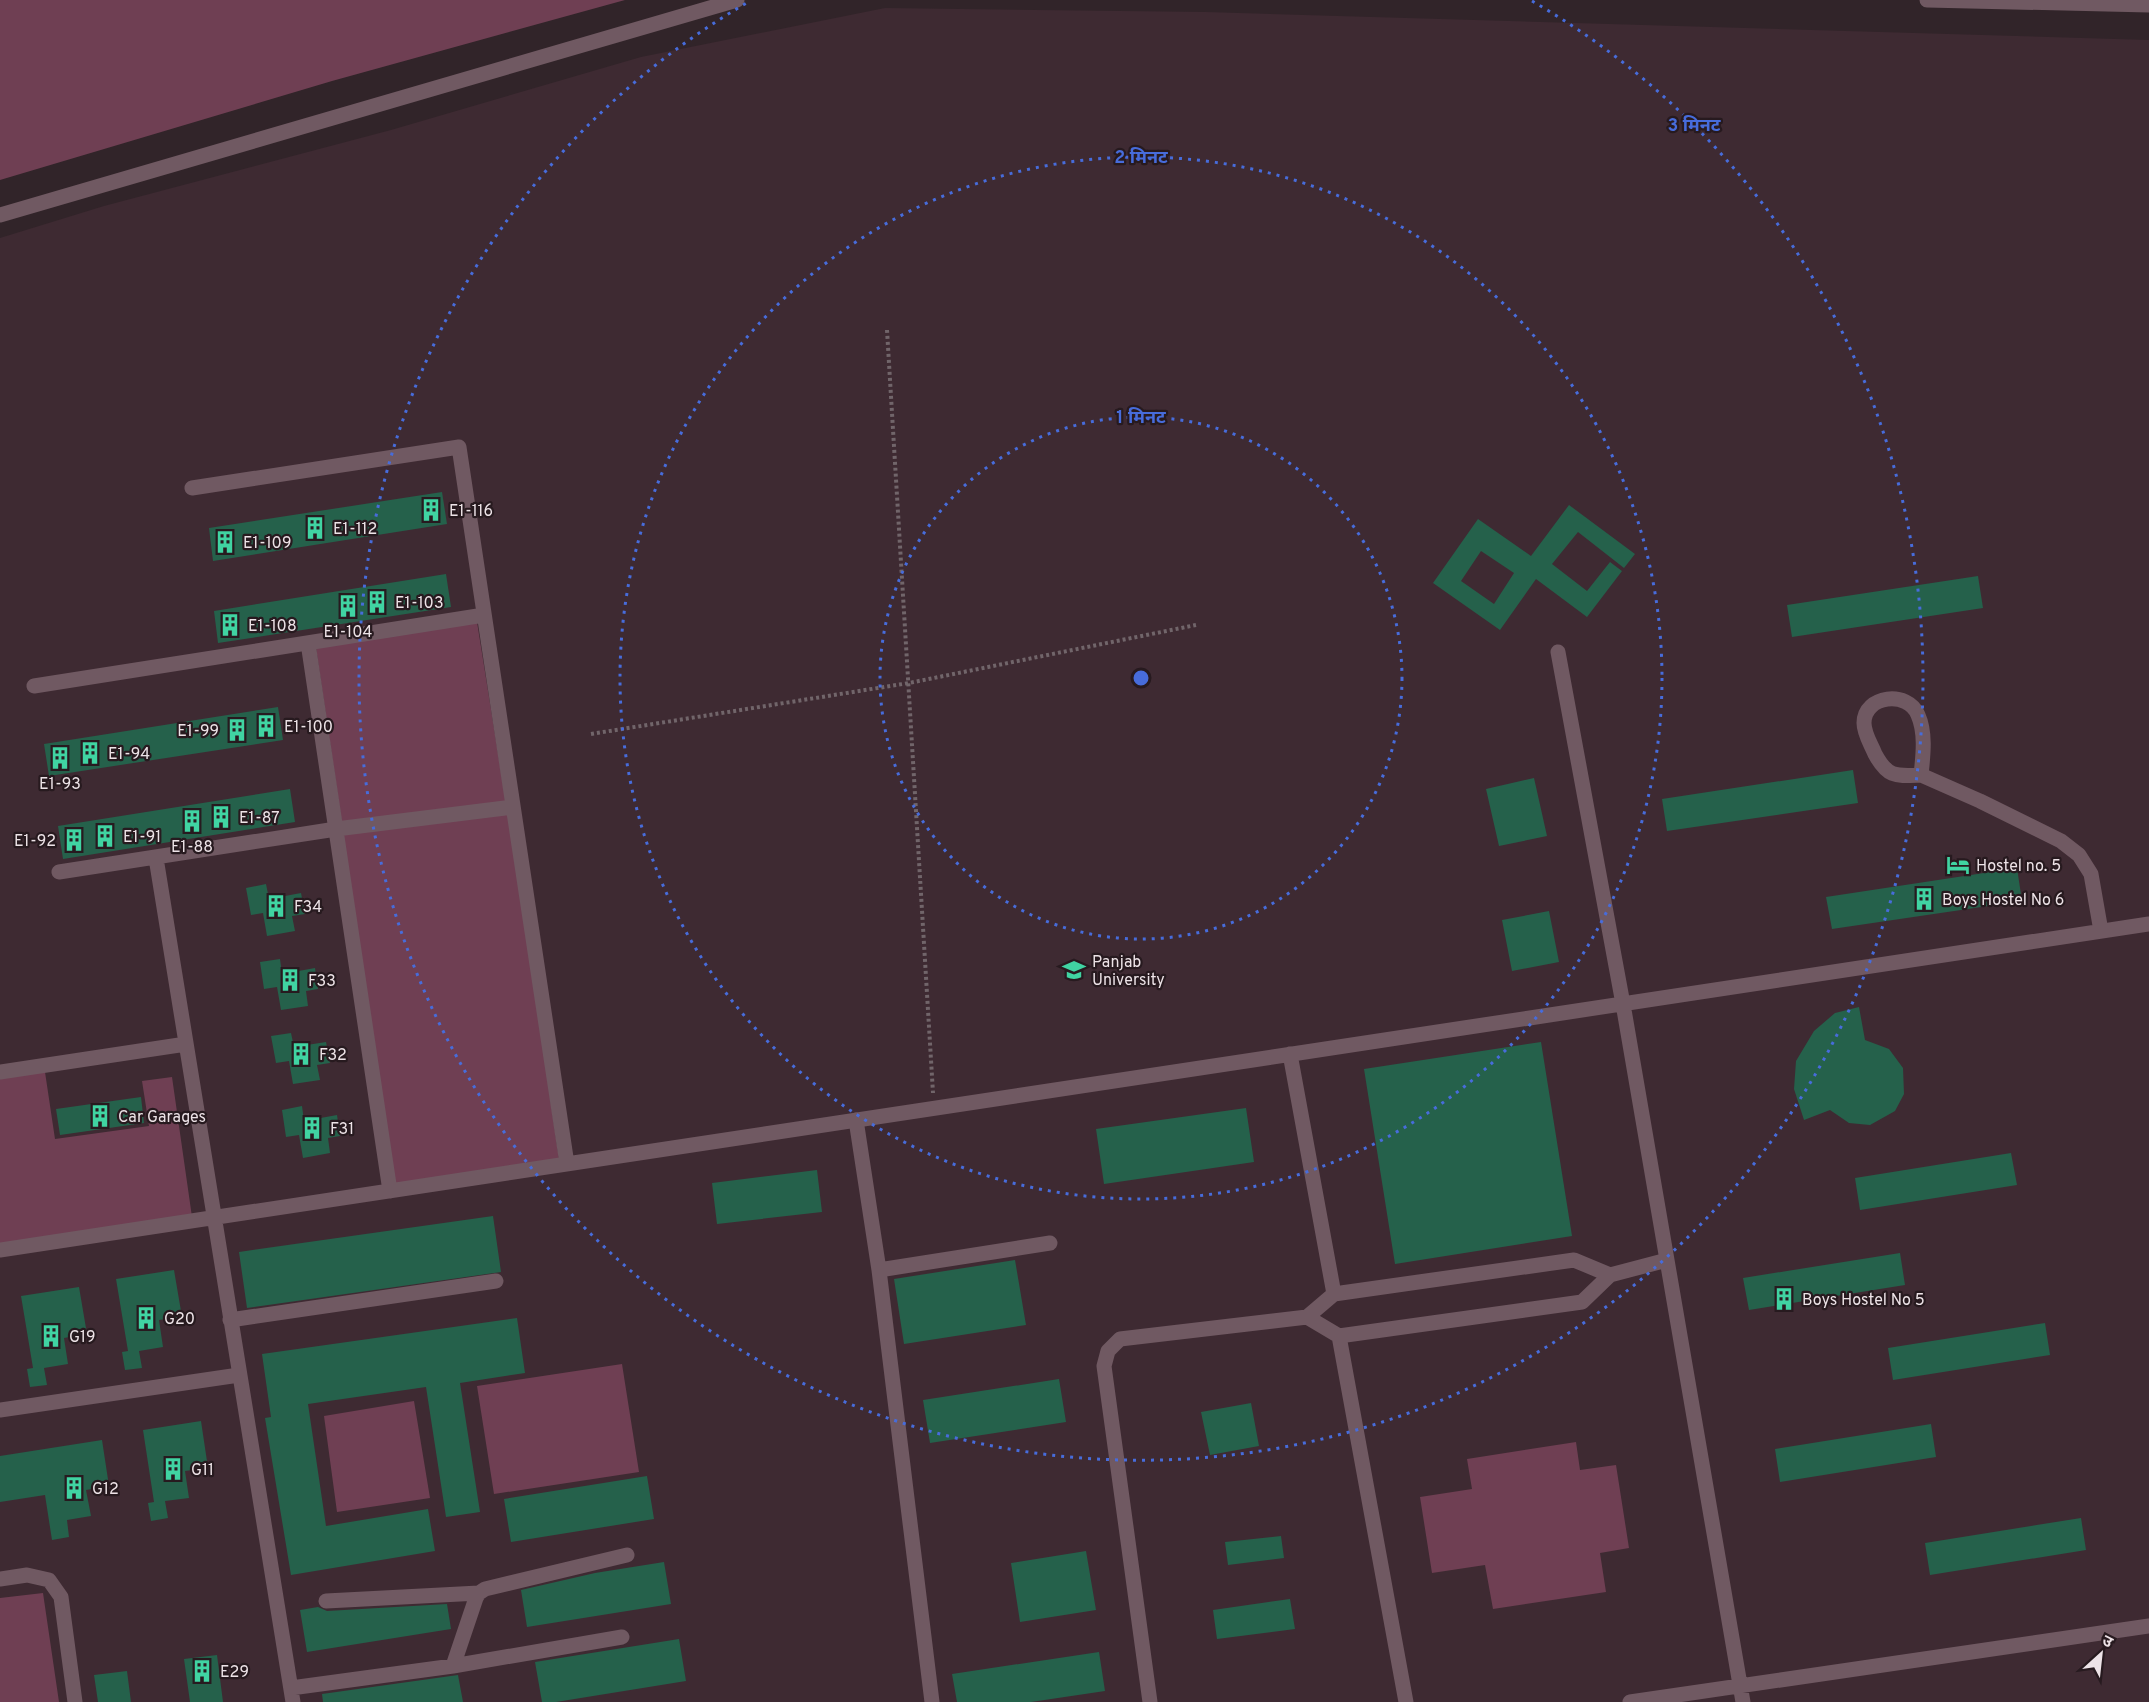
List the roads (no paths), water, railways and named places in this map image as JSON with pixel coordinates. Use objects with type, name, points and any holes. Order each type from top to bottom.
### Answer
[{"type":"street","points":[[0,214],[737,0]]},
{"type":"street","points":[[1927,0],[2149,5]]},
{"type":"street","points":[[192,488],[459,447],[567,1164]]},
{"type":"street","points":[[34,686],[484,615]]},
{"type":"street","points":[[308,643],[390,1191]]},
{"type":"street","points":[[1558,652],[1623,1004],[1743,1702]]},
{"type":"street","points":[[1921,775],[1923,740],[1918,715],[1912,705],[1890,698],[1877,702],[1867,710],[1864,722],[1866,734],[1882,766],[1889,773],[1898,776],[1921,775],[2061,841],[2079,855],[2091,874],[2101,931]]},
{"type":"street","points":[[59,873],[336,830],[513,807]]},
{"type":"street","points":[[156,858],[292,1695],[622,1637]]},
{"type":"street","points":[[0,1250],[2149,924]]},
{"type":"street","points":[[0,1072],[186,1044]]},
{"type":"street","points":[[1290,1054],[1334,1294]]},
{"type":"street","points":[[856,1120],[879,1270],[932,1702]]},
{"type":"street","points":[[879,1270],[1050,1243]]},
{"type":"street","points":[[1150,1702],[1104,1366],[1108,1351],[1120,1340],[1307,1317],[1334,1294],[1574,1260],[1610,1275]]},
{"type":"street","points":[[1307,1317],[1339,1336],[1582,1302],[1610,1275],[1667,1260]]},
{"type":"street","points":[[230,1320],[496,1281]]},
{"type":"street","points":[[1339,1336],[1406,1702]]},
{"type":"street","points":[[0,1410],[239,1375]]},
{"type":"street","points":[[327,1601],[479,1593],[490,1587],[627,1555]]},
{"type":"street","points":[[0,1579],[27,1575],[48,1580],[61,1598],[75,1702]]},
{"type":"street","points":[[453,1666],[479,1593]]},
{"type":"street","points":[[1630,1702],[2149,1626]]},
{"type":"place","name":"E1-116","points":[[431,510]]},
{"type":"place","name":"E1-112","points":[[315,528]]},
{"type":"place","name":"E1-109","points":[[225,542]]},
{"type":"place","name":"E1-103","points":[[377,602]]},
{"type":"place","name":"E1-104","points":[[348,606]]},
{"type":"place","name":"E1-108","points":[[230,625]]},
{"type":"place","name":"E1-100","points":[[266,726]]},
{"type":"place","name":"E1-99","points":[[237,730]]},
{"type":"place","name":"E1-94","points":[[90,753]]},
{"type":"place","name":"E1-93","points":[[60,758]]},
{"type":"place","name":"E1-87","points":[[221,817]]},
{"type":"place","name":"E1-88","points":[[192,821]]},
{"type":"place","name":"E1-91","points":[[105,836]]},
{"type":"place","name":"E1-92","points":[[74,840]]},
{"type":"place","name":"Hostel no. 5","points":[[1958,865]]},
{"type":"place","name":"Boys Hostel No 6","points":[[1924,899]]},
{"type":"place","name":"F34","points":[[276,906]]},
{"type":"place","name":"Panjab University","points":[[1074,970]]},
{"type":"place","name":"F33","points":[[290,980]]},
{"type":"place","name":"F32","points":[[301,1054]]},
{"type":"place","name":"Car Garages","points":[[100,1116]]},
{"type":"place","name":"F31","points":[[312,1128]]},
{"type":"place","name":"Boys Hostel No 5","points":[[1784,1299]]},
{"type":"place","name":"G20","points":[[146,1318]]},
{"type":"place","name":"G19","points":[[51,1336]]},
{"type":"place","name":"G11","points":[[173,1469]]},
{"type":"place","name":"G12","points":[[74,1488]]},
{"type":"place","name":"E29","points":[[202,1671]]}]
